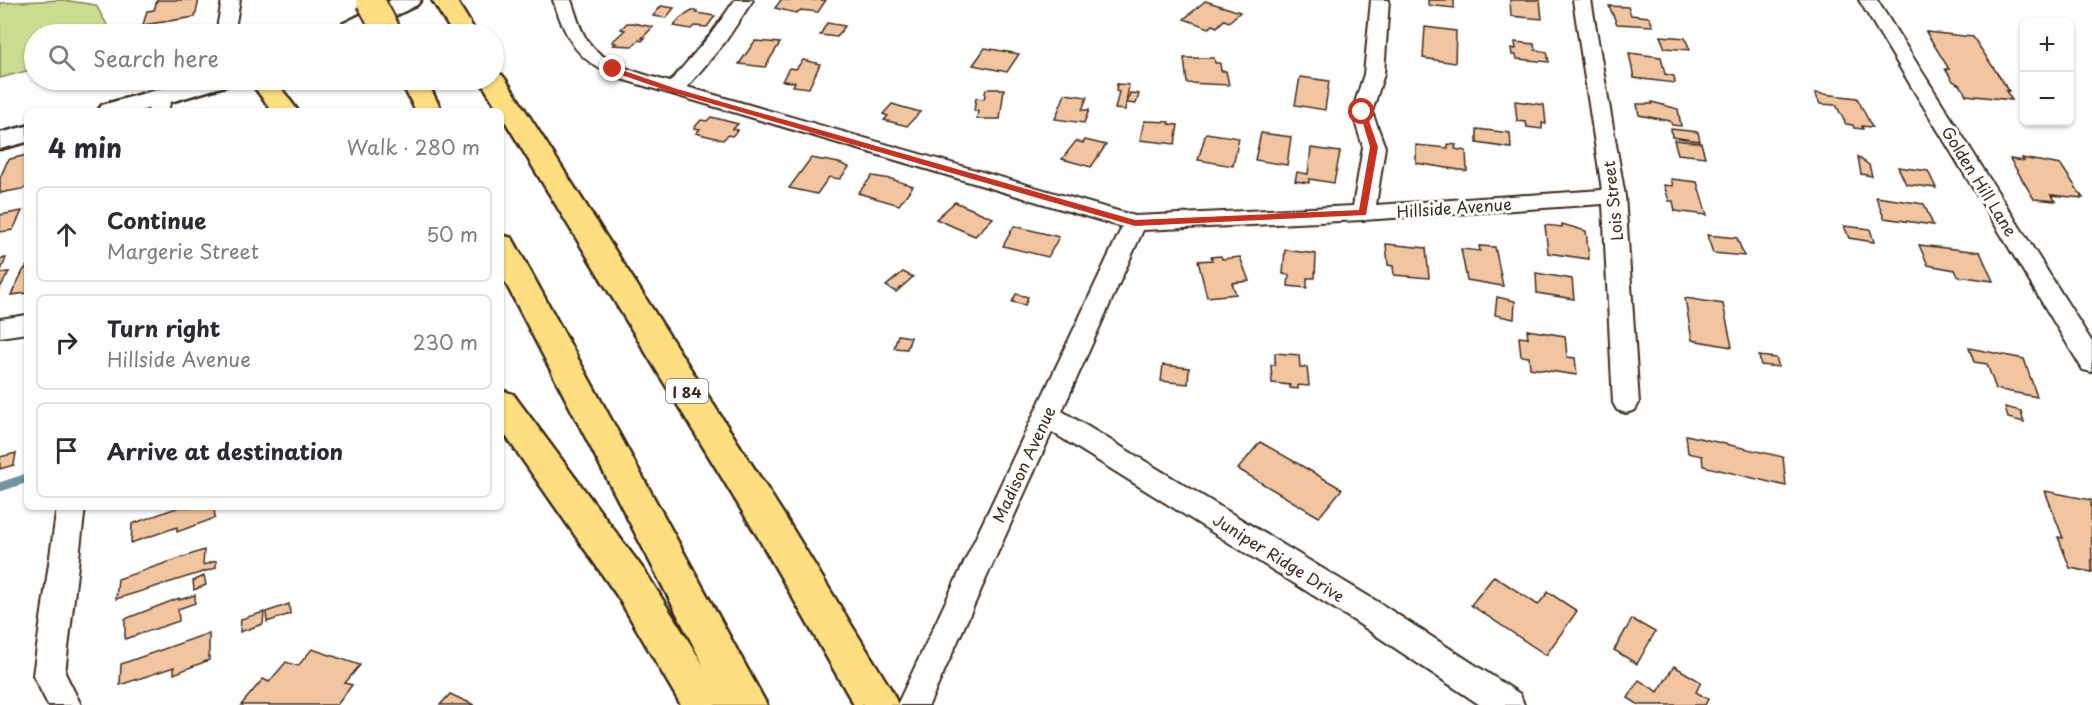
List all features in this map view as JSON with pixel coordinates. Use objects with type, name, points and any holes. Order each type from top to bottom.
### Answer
[{"type":"highway","points":[[370,0],[383,24]]},
{"type":"highway","points":[[269,90],[283,108]]},
{"type":"highway","points":[[418,90],[427,108]]},
{"type":"highway","name":"I 84","points":[[500,90],[771,526],[877,705]]},
{"type":"highway","points":[[504,251],[746,705]]},
{"type":"highway","points":[[504,407],[626,576],[704,705]]},
{"type":"main road","points":[[361,24],[409,0]]},
{"type":"main road","points":[[132,108],[160,104],[193,90]]},
{"type":"main road","points":[[0,141],[24,135]]},
{"type":"street","points":[[227,24],[231,0]]},
{"type":"street","name":"Hillside Avenue","points":[[562,0],[572,29],[585,50],[613,69],[674,90],[1135,223],[1363,213],[1614,196]]},
{"type":"street","points":[[674,90],[718,38],[744,0]]},
{"type":"street","points":[[1363,213],[1374,147],[1362,112],[1374,74],[1380,0]]},
{"type":"street","name":"Lois Street","points":[[1582,0],[1614,196],[1626,403]]},
{"type":"street","name":"Golden Hill Lane","points":[[1868,0],[2092,363]]},
{"type":"street","name":"Madison Avenue","points":[[914,705],[972,574],[1135,223]]},
{"type":"street","points":[[0,328],[24,324]]},
{"type":"street","name":"Juniper Ridge Drive","points":[[1047,415],[1367,612],[1508,705]]},
{"type":"street","points":[[65,705],[48,675],[70,510]]},
{"type":"green space","points":[[62,0],[96,5],[106,24],[24,24],[24,72],[0,78],[0,3]]},
{"type":"building","points":[[157,0],[199,0],[195,17],[143,24],[147,11],[154,10]]},
{"type":"building","points":[[781,0],[826,0],[818,12],[801,10],[796,13],[775,8]]},
{"type":"building","points":[[1428,0],[1454,0],[1454,8],[1428,5]]},
{"type":"building","points":[[1510,0],[1540,0],[1542,19],[1511,16]]},
{"type":"building","points":[[1205,1],[1240,12],[1229,22],[1224,20],[1217,27],[1213,25],[1209,28],[1184,19]]},
{"type":"building","points":[[661,6],[674,8],[666,18],[653,16]]},
{"type":"building","points":[[1609,6],[1628,7],[1631,15],[1649,17],[1653,26],[1617,24]]},
{"type":"building","points":[[692,11],[715,16],[707,27],[694,26],[691,29],[674,26],[680,18]]},
{"type":"building","points":[[627,23],[653,27],[642,38],[645,38],[642,41],[639,40],[632,46],[613,45],[616,43],[612,42],[625,30],[621,29]]},
{"type":"building","points":[[827,23],[845,26],[837,37],[820,35]]},
{"type":"building","points":[[1425,27],[1456,31],[1455,63],[1423,58]]},
{"type":"building","points":[[1926,32],[1973,37],[2009,91],[2006,91],[2012,100],[1966,95],[1945,69],[1949,69]]},
{"type":"building","points":[[1660,36],[1685,38],[1690,50],[1665,48]]},
{"type":"building","points":[[755,41],[780,43],[765,67],[739,64]]},
{"type":"building","points":[[1515,42],[1534,44],[1535,50],[1547,52],[1549,62],[1517,59],[1516,55],[1512,55],[1511,48],[1516,49]]},
{"type":"building","points":[[985,48],[1019,54],[1007,72],[973,65]]},
{"type":"building","points":[[1629,53],[1661,57],[1665,74],[1674,76],[1675,83],[1634,78]]},
{"type":"building","points":[[1184,58],[1214,58],[1215,63],[1220,63],[1221,71],[1226,71],[1229,85],[1187,83]]},
{"type":"building","points":[[803,60],[820,64],[809,88],[793,86],[795,82],[782,81],[789,68],[796,69]]},
{"type":"building","points":[[1300,77],[1329,81],[1325,110],[1295,105]]},
{"type":"building","points":[[1117,84],[1129,85],[1125,110],[1115,109],[1119,92],[1116,91]]},
{"type":"building","points":[[986,89],[1004,89],[1000,119],[977,119],[978,111],[974,111],[976,98],[984,99]]},
{"type":"building","points":[[1130,93],[1139,94],[1136,104],[1127,103]]},
{"type":"building","points":[[1815,93],[1857,98],[1872,127],[1854,128],[1853,125],[1846,124],[1836,105],[1820,104]]},
{"type":"building","points":[[1065,94],[1087,97],[1082,110],[1089,110],[1084,123],[1055,119]]},
{"type":"building","points":[[1515,101],[1544,105],[1546,124],[1542,123],[1542,129],[1527,127],[1526,122],[1517,121]]},
{"type":"building","points":[[1652,102],[1678,109],[1681,126],[1672,125],[1670,121],[1639,115],[1637,104],[1652,104]]},
{"type":"building","points":[[892,104],[920,112],[907,126],[884,120],[888,116],[883,114]]},
{"type":"building","points":[[711,117],[738,124],[733,129],[738,130],[723,140],[696,133],[700,129],[694,128],[701,120],[707,121]]},
{"type":"building","points":[[1144,121],[1169,122],[1169,124],[1178,125],[1175,144],[1140,140]]},
{"type":"building","points":[[1477,129],[1510,133],[1511,148],[1477,143]]},
{"type":"building","points":[[1671,129],[1698,132],[1700,141],[1672,137]]},
{"type":"building","points":[[1206,133],[1239,138],[1233,166],[1198,160]]},
{"type":"building","points":[[1261,133],[1291,137],[1287,165],[1255,160]]},
{"type":"building","points":[[1085,140],[1106,145],[1091,167],[1062,159],[1076,141],[1083,143]]},
{"type":"building","points":[[1674,140],[1701,143],[1705,157],[1678,154]]},
{"type":"building","points":[[1448,144],[1456,145],[1455,149],[1466,151],[1467,171],[1416,163],[1416,145],[1448,148]]},
{"type":"building","points":[[1311,148],[1340,152],[1334,183],[1309,179],[1309,183],[1295,181],[1297,172],[1308,174]]},
{"type":"building","points":[[24,156],[24,189],[0,193],[0,178],[10,159]]},
{"type":"building","points":[[1858,157],[1869,165],[1872,176],[1861,174]]},
{"type":"building","points":[[811,158],[849,167],[840,179],[829,177],[817,194],[789,188]]},
{"type":"building","points":[[2022,158],[2061,165],[2083,198],[2051,195],[2056,201],[2034,199],[2010,159],[2024,161]]},
{"type":"building","points":[[1898,167],[1928,171],[1936,188],[1906,184]]},
{"type":"building","points":[[872,176],[913,186],[899,205],[858,193]]},
{"type":"building","points":[[1671,179],[1697,182],[1707,215],[1675,211],[1673,201],[1669,201],[1664,185],[1673,186]]},
{"type":"building","points":[[1876,197],[1924,204],[1933,225],[1884,218]]},
{"type":"building","points":[[955,202],[993,218],[975,236],[936,219]]},
{"type":"building","points":[[22,211],[13,230],[0,232],[0,215]]},
{"type":"building","points":[[1562,224],[1586,231],[1589,259],[1548,253],[1545,225],[1562,227]]},
{"type":"building","points":[[1014,226],[1059,237],[1048,257],[1003,246]]},
{"type":"building","points":[[1844,226],[1870,229],[1874,242],[1849,238]]},
{"type":"building","points":[[1707,235],[1737,238],[1744,256],[1713,253]]},
{"type":"building","points":[[1386,244],[1426,248],[1429,278],[1394,275],[1393,266],[1388,265]]},
{"type":"building","points":[[1919,245],[1980,252],[1993,281],[1958,276],[1955,270],[1928,265]]},
{"type":"building","points":[[1479,246],[1495,247],[1503,286],[1467,280],[1461,249],[1480,251]]},
{"type":"building","points":[[1285,250],[1316,254],[1315,278],[1307,278],[1307,288],[1288,286],[1289,275],[1283,274]]},
{"type":"building","points":[[1221,256],[1222,259],[1240,257],[1249,281],[1232,283],[1236,294],[1207,297],[1198,261],[1212,260],[1211,257]]},
{"type":"building","points":[[6,258],[0,273],[0,259]]},
{"type":"building","points":[[23,271],[24,293],[11,295]]},
{"type":"building","points":[[9,272],[0,288],[0,273]]},
{"type":"building","points":[[903,272],[913,277],[896,292],[886,286]]},
{"type":"building","points":[[1536,273],[1572,279],[1574,299],[1537,293]]},
{"type":"building","points":[[1016,294],[1028,297],[1025,305],[1012,302]]},
{"type":"building","points":[[1497,297],[1515,301],[1514,319],[1495,315]]},
{"type":"building","points":[[1685,298],[1723,304],[1732,347],[1692,340]]},
{"type":"building","points":[[1527,330],[1565,336],[1567,357],[1575,358],[1577,375],[1530,368],[1529,357],[1521,356],[1519,337],[1528,338]]},
{"type":"building","points":[[898,335],[911,337],[907,349],[894,348]]},
{"type":"building","points":[[1969,348],[2024,359],[2037,397],[1996,389],[1987,364],[1974,362]]},
{"type":"building","points":[[1275,353],[1299,355],[1300,367],[1307,367],[1309,386],[1298,385],[1298,389],[1290,388],[1290,385],[1272,383],[1271,365],[1275,365]]},
{"type":"building","points":[[1759,356],[1776,358],[1779,367],[1761,365]]},
{"type":"building","points":[[1163,365],[1189,368],[1188,384],[1161,381]]},
{"type":"building","points":[[2005,407],[2021,411],[2024,422],[2008,418]]},
{"type":"building","points":[[1686,435],[1783,457],[1786,486],[1703,466],[1702,456],[1688,453]]},
{"type":"building","points":[[1260,442],[1342,489],[1319,517],[1238,469]]},
{"type":"building","points":[[16,453],[14,465],[0,469],[0,457]]},
{"type":"building","points":[[2045,491],[2091,500],[2092,572],[2070,568],[2058,537],[2063,538]]},
{"type":"building","points":[[171,510],[214,510],[215,518],[177,532],[177,527],[131,543],[132,524]]},
{"type":"building","points":[[204,550],[203,565],[216,561],[216,568],[116,599],[118,579]]},
{"type":"building","points":[[204,576],[206,585],[194,590],[193,581]]},
{"type":"building","points":[[1494,576],[1538,605],[1548,592],[1577,611],[1546,655],[1471,605]]},
{"type":"building","points":[[195,595],[195,603],[178,609],[179,621],[125,639],[125,619],[179,598],[179,600]]},
{"type":"building","points":[[289,604],[290,614],[267,622],[266,612]]},
{"type":"building","points":[[264,612],[263,624],[240,632],[241,619]]},
{"type":"building","points":[[1632,619],[1655,632],[1637,664],[1614,650]]},
{"type":"building","points":[[209,633],[209,660],[174,674],[174,667],[120,685],[121,664]]},
{"type":"building","points":[[312,649],[360,665],[345,683],[352,685],[337,705],[241,705],[263,679],[269,682],[286,662],[298,666]]},
{"type":"building","points":[[1674,666],[1701,682],[1696,692],[1708,699],[1705,705],[1639,705],[1628,698],[1639,680],[1658,692]]},
{"type":"building","points":[[450,694],[474,705],[440,705]]},
{"type":"waterway","points":[[0,487],[24,479]]},
{"type":"route","points":[[613,69],[674,90],[1135,223],[1363,213],[1374,147],[1362,112]]}]
